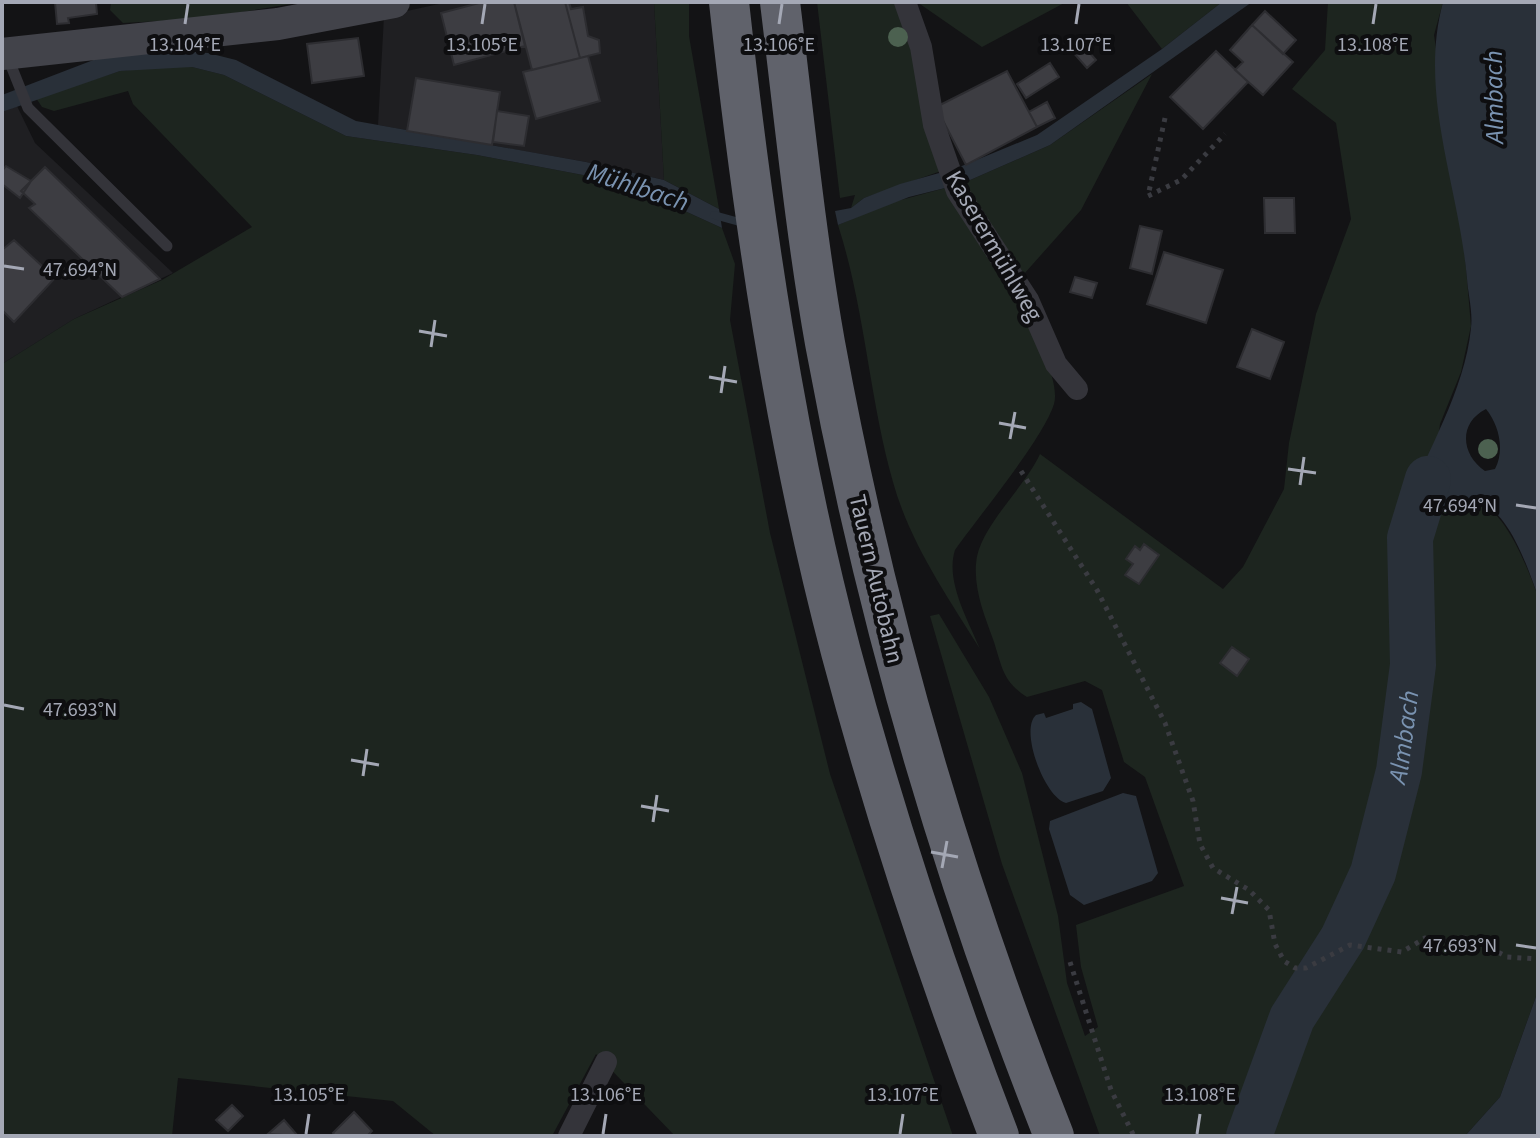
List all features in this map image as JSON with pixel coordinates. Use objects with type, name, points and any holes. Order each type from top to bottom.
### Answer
[{"type":"highway","name":"Tauern Autobahn","points":[[729,2],[760,252],[806,499],[840,650],[912,894],[999,1136]]},
{"type":"highway","name":"Tauern Autobahn","points":[[780,2],[810,245],[848,462],[894,659],[963,893],[1054,1136]]},
{"type":"street","points":[[7,61],[278,24],[394,2]]},
{"type":"street","name":"Kaserermühlweg","points":[[905,2],[921,47],[934,125],[957,191],[1028,300],[1056,364],[1077,389]]},
{"type":"street","points":[[569,1136],[606,1062]]},
{"type":"lane","points":[[7,61],[28,108],[167,246]]},
{"type":"path","points":[[1165,118],[1148,196],[1181,180],[1225,134]]},
{"type":"path","points":[[1021,471],[1097,590],[1165,723],[1193,801],[1200,844],[1213,868],[1249,890],[1269,910],[1275,944],[1284,961],[1295,968],[1306,968],[1350,945],[1389,953],[1402,952],[1425,938],[1434,942],[1460,937],[1474,939],[1507,957],[1538,959]]},
{"type":"path","points":[[1070,962],[1111,1090],[1134,1136]]},
{"type":"shaded area","points":[[111,2],[303,2],[199,19],[123,23],[110,10]]},
{"type":"shaded area","points":[[448,2],[654,2],[664,180],[586,162],[378,125],[384,16]]},
{"type":"shaded area","points":[[654,2],[689,2],[689,36],[719,209],[664,180]]},
{"type":"shaded area","points":[[817,2],[899,2],[941,171],[864,198],[851,208],[855,195],[840,198]]},
{"type":"shaded area","points":[[917,2],[1066,2],[982,47]]},
{"type":"shaded area","points":[[1126,2],[1222,2],[1162,49]]},
{"type":"shaded area","points":[[1328,2],[1443,2],[1434,35],[1463,233],[1471,326],[1461,372],[1440,424],[1426,532],[1446,510],[1465,501],[1481,504],[1496,515],[1509,533],[1538,596],[1538,991],[1500,1097],[1465,1136],[1100,1136],[1002,864],[930,616],[939,614],[989,697],[1022,773],[1058,916],[1067,983],[1085,1036],[1098,1027],[1081,967],[1076,925],[1184,886],[1145,777],[1124,762],[1102,690],[1085,681],[1027,697],[1008,680],[978,594],[976,564],[979,550],[993,523],[1040,454],[1223,589],[1243,567],[1284,489],[1289,443],[1316,314],[1351,219],[1336,123],[1292,89],[1325,50]]},
{"type":"shaded area","points":[[192,67],[224,75],[346,136],[477,155],[604,179],[641,191],[722,228],[735,264],[730,320],[770,533],[830,774],[953,1136],[675,1136],[596,1054],[552,1136],[436,1136],[393,1101],[178,1078],[172,1136],[2,1136],[2,364],[74,319],[162,280],[252,227],[133,104],[128,91],[54,111],[42,107],[36,98],[120,71]]},
{"type":"shaded area","points":[[1152,74],[1081,210],[1024,274],[961,184],[1050,145]]},
{"type":"shaded area","points":[[17,106],[35,143],[173,273],[74,319],[2,364],[2,112]]},
{"type":"shaded area","points":[[949,187],[1015,295],[1046,359],[1054,385],[1054,404],[1048,419],[955,550],[955,587],[980,649],[930,568],[900,505],[878,418],[855,289],[838,225],[890,203]]},
{"type":"water","points":[[1222,2],[1252,2],[1050,145],[961,184],[909,197],[838,225],[835,211],[851,208],[864,198],[957,168],[1037,135],[1162,49]]},
{"type":"water","points":[[1443,2],[1538,2],[1538,596],[1506,525],[1479,502],[1462,501],[1442,510],[1426,528],[1410,538],[1395,533],[1450,406],[1467,354],[1471,328],[1463,244],[1437,106],[1437,37]],"holes":[[[1486,409],[1499,438],[1500,454],[1495,469],[1485,471],[1471,457],[1466,439],[1471,422],[1477,415]]]},
{"type":"water","points":[[170,50],[208,53],[236,60],[356,121],[586,162],[664,180],[719,209],[722,228],[641,191],[604,179],[477,155],[346,136],[224,75],[192,67],[120,71],[2,112],[2,95],[96,59]]},
{"type":"water","points":[[1081,702],[1092,709],[1111,778],[1103,791],[1066,803],[1050,789],[1037,763],[1032,748],[1032,723],[1036,715],[1044,713],[1046,718],[1073,709],[1073,704]]},
{"type":"water","points":[[1123,793],[1136,796],[1158,873],[1152,881],[1084,905],[1070,895],[1049,829],[1050,821]]},
{"type":"water","points":[[1538,991],[1538,1136],[1465,1136],[1500,1097]]},
{"type":"building","points":[[55,2],[96,2],[97,14],[68,18],[69,23],[57,24]]},
{"type":"building","points":[[483,2],[514,2],[525,46],[454,65],[441,13]]},
{"type":"building","points":[[514,2],[565,2],[580,58],[532,70]]},
{"type":"building","points":[[565,2],[569,2],[571,9],[583,7],[588,36],[599,40],[600,53],[580,58]]},
{"type":"building","points":[[1265,11],[1296,40],[1283,54],[1252,25]]},
{"type":"building","points":[[1252,25],[1293,62],[1263,95],[1235,70],[1243,62],[1230,50]]},
{"type":"building","points":[[358,38],[364,76],[312,83],[307,44]]},
{"type":"building","points":[[1081,43],[1096,60],[1087,68],[1072,51]]},
{"type":"building","points":[[1216,51],[1248,82],[1203,129],[1170,97]]},
{"type":"building","points":[[588,56],[600,101],[536,119],[523,72]]},
{"type":"building","points":[[1050,63],[1059,77],[1026,98],[1017,84]]},
{"type":"building","points":[[1007,71],[1037,127],[966,165],[936,107]]},
{"type":"building","points":[[416,78],[500,92],[492,145],[407,131]]},
{"type":"building","points":[[1047,102],[1055,118],[1037,127],[1029,112]]},
{"type":"building","points":[[497,111],[529,116],[524,146],[493,142]]},
{"type":"building","points":[[6,166],[31,181],[20,198],[2,184],[2,171]]},
{"type":"building","points":[[45,167],[160,279],[122,297],[29,208],[35,204],[21,191]]},
{"type":"building","points":[[1264,198],[1294,198],[1295,233],[1265,233]]},
{"type":"building","points":[[1140,226],[1162,231],[1152,274],[1130,268]]},
{"type":"building","points":[[14,240],[55,278],[14,322],[2,310],[2,250]]},
{"type":"building","points":[[1164,252],[1223,270],[1206,323],[1147,304]]},
{"type":"building","points":[[1075,277],[1097,283],[1092,298],[1070,292]]},
{"type":"building","points":[[1252,329],[1284,342],[1270,379],[1237,367]]},
{"type":"building","points":[[1144,544],[1159,555],[1139,584],[1125,575],[1133,564],[1126,559],[1135,546],[1140,550]]},
{"type":"building","points":[[1232,647],[1249,659],[1237,676],[1220,663]]},
{"type":"building","points":[[232,1105],[243,1116],[228,1131],[216,1120]]},
{"type":"building","points":[[354,1112],[372,1131],[367,1136],[335,1136],[333,1133]]},
{"type":"building","points":[[284,1120],[298,1136],[268,1134]]},
{"type":"waterway","name":"Mühlbach","points":[[714,215],[743,223]]},
{"type":"waterway","name":"Almbach","points":[[1249,1136],[1292,1018],[1343,938],[1373,873],[1399,771],[1413,665],[1410,538],[1428,479]]}]
